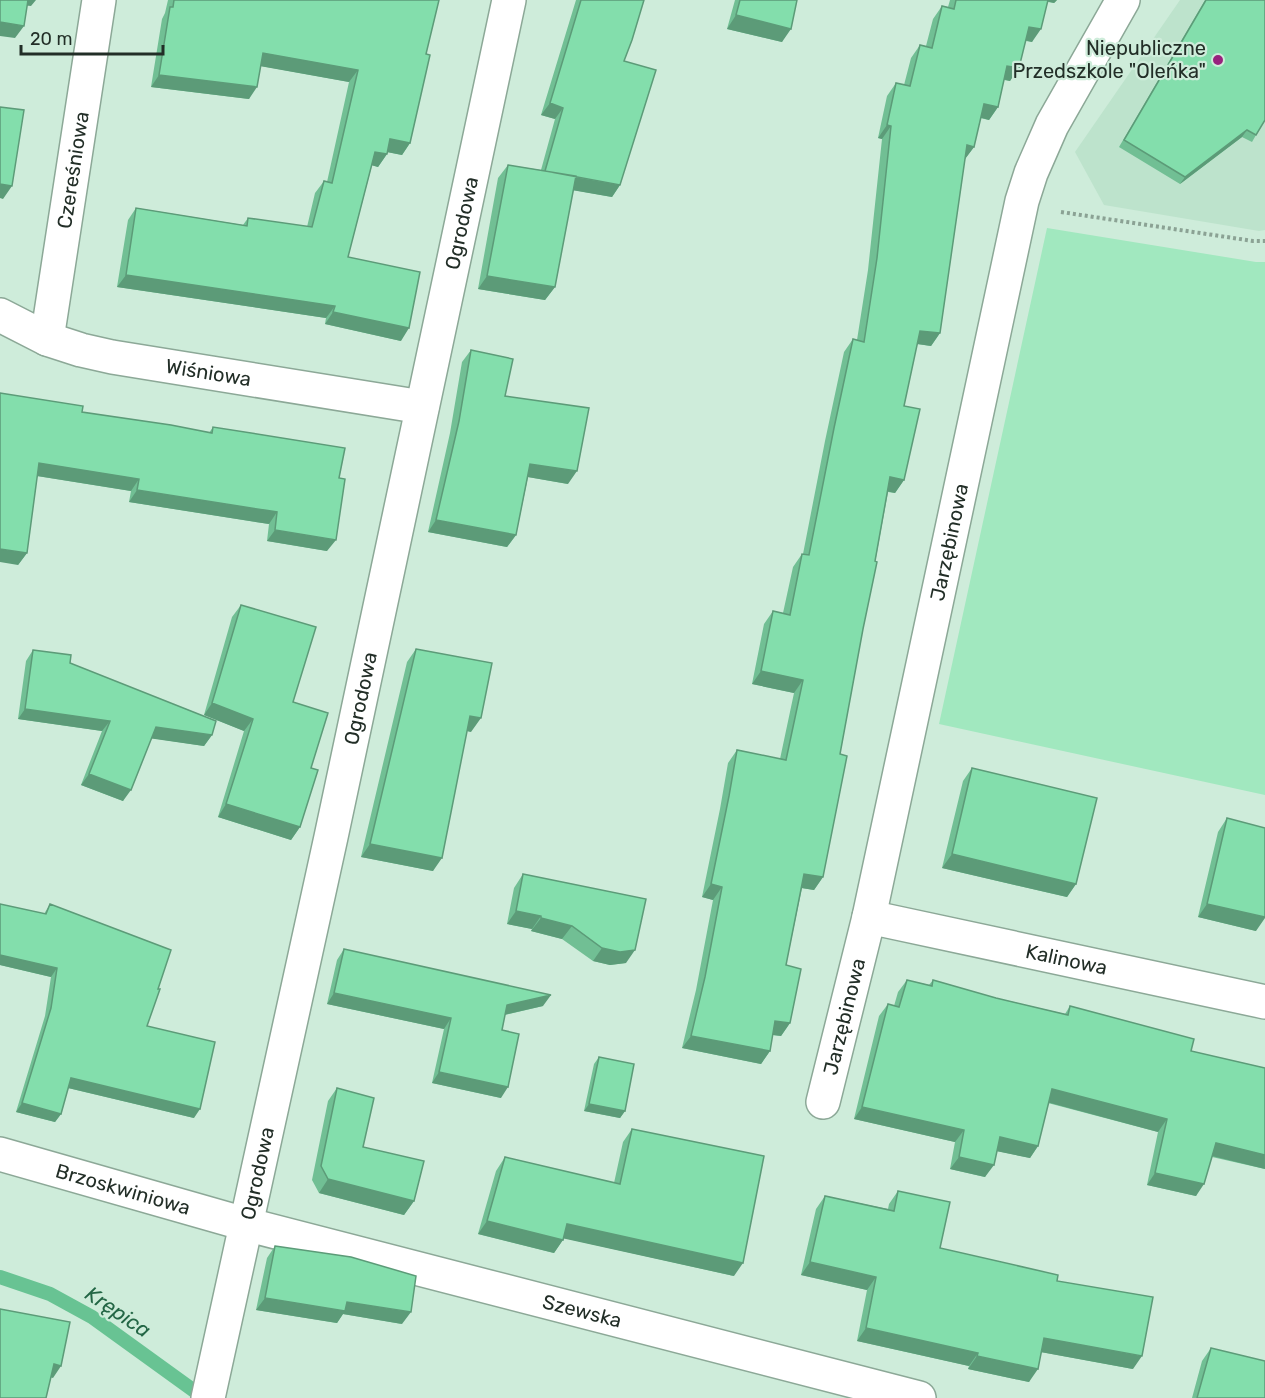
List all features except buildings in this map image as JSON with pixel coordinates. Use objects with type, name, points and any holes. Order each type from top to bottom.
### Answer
[{"type":"street","name":"Czereśniowa","points":[[47,339],[99,0]]},
{"type":"street","name":"Ogrodowa","points":[[210,1388],[334,825],[509,0]]},
{"type":"street","name":"Jarzębinowa","points":[[823,1102],[869,917],[1022,201],[1031,173],[1052,125],[1123,0]]},
{"type":"street","name":"Wiśniowa","points":[[0,315],[47,339],[112,357],[422,407]]},
{"type":"street","name":"Kalinowa","points":[[869,917],[1265,1002]]},
{"type":"street","name":"Brzoskwiniowa","points":[[0,1154],[245,1224]]},
{"type":"street","name":"Szewska","points":[[245,1224],[919,1398]]},
{"type":"path","points":[[1022,201],[1043,210],[1265,241]]},
{"type":"shaded area","points":[[1180,0],[1265,0],[1265,230],[1259,231],[1104,205],[1075,152]]},
{"type":"green space","points":[[1047,228],[1265,262],[1265,795],[939,724]]},
{"type":"waterway","name":"Krępica","points":[[0,1277],[50,1294],[92,1317],[204,1398]]},
{"type":"place","name":"Niepubliczne Przedszkole \"Oleńka\"","points":[[1218,60]]}]
